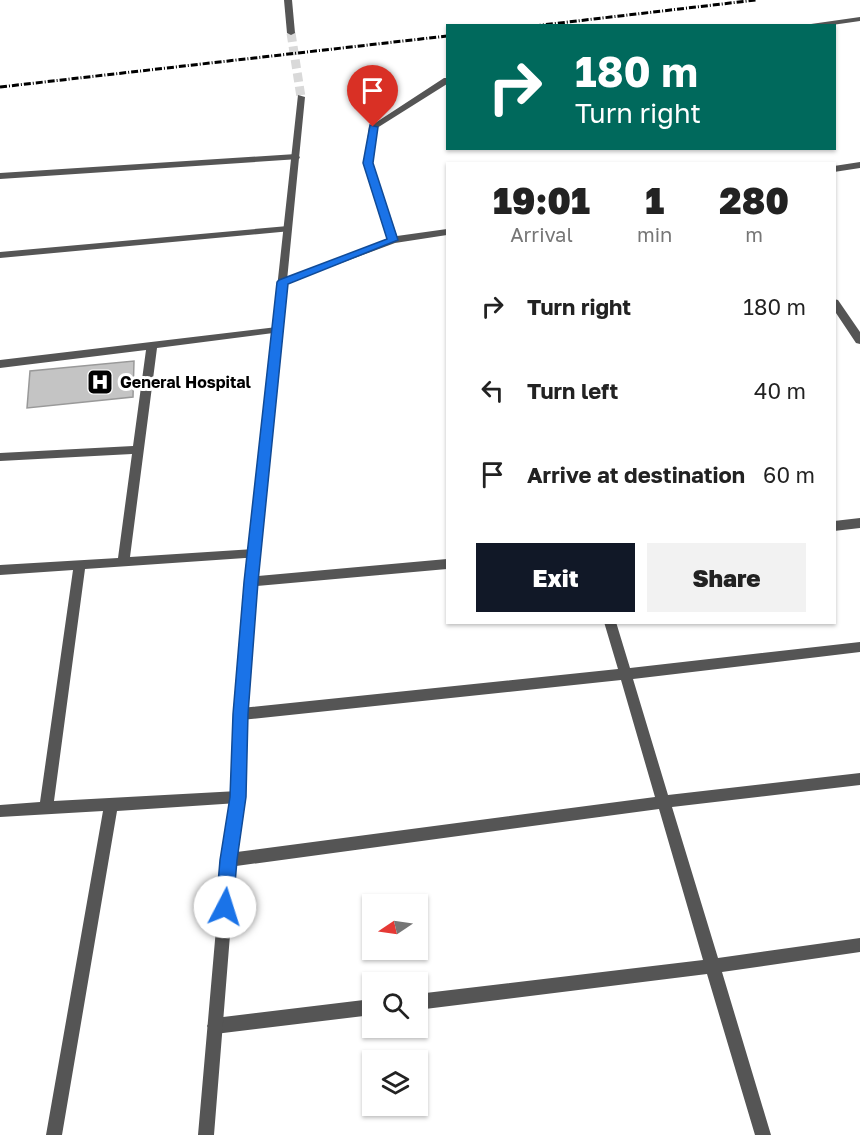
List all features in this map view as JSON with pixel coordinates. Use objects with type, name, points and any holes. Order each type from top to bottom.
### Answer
[{"type":"street","points":[[288,0],[291,33]]},
{"type":"street","points":[[818,24],[860,19]]},
{"type":"street","points":[[393,240],[368,163],[373,127],[446,81]]},
{"type":"street","points":[[206,1135],[229,860],[238,797],[240,714],[251,582],[301,97]]},
{"type":"street","points":[[0,176],[296,157]]},
{"type":"street","points":[[836,169],[860,165]]},
{"type":"street","points":[[0,255],[288,230]]},
{"type":"street","points":[[282,282],[393,240],[446,232]]},
{"type":"street","points":[[836,305],[860,340]]},
{"type":"street","points":[[0,363],[278,330]]},
{"type":"street","points":[[123,562],[152,345]]},
{"type":"street","points":[[0,457],[138,450]]},
{"type":"street","points":[[836,526],[860,523]]},
{"type":"street","points":[[0,570],[254,554]]},
{"type":"street","points":[[251,582],[446,564]]},
{"type":"street","points":[[46,808],[80,565]]},
{"type":"street","points":[[611,624],[764,1135]]},
{"type":"street","points":[[240,714],[860,647]]},
{"type":"street","points":[[229,860],[663,802],[860,779]]},
{"type":"street","points":[[0,811],[238,797]]},
{"type":"street","points":[[54,1135],[111,804]]},
{"type":"street","points":[[428,1001],[713,966],[860,945]]},
{"type":"street","points":[[215,1026],[362,1008]]},
{"type":"building","points":[[134,361],[133,397],[27,408],[30,371]]},
{"type":"tunnel","points":[[291,33],[301,97]]},
{"type":"railway","points":[[551,24],[756,0]]},
{"type":"railway","points":[[0,87],[446,36]]},
{"type":"place","name":"General Hospital","points":[[100,382]]},
{"type":"route","points":[[225,907],[238,797],[240,714],[251,582],[282,282],[393,240],[368,163],[373,127]]}]
